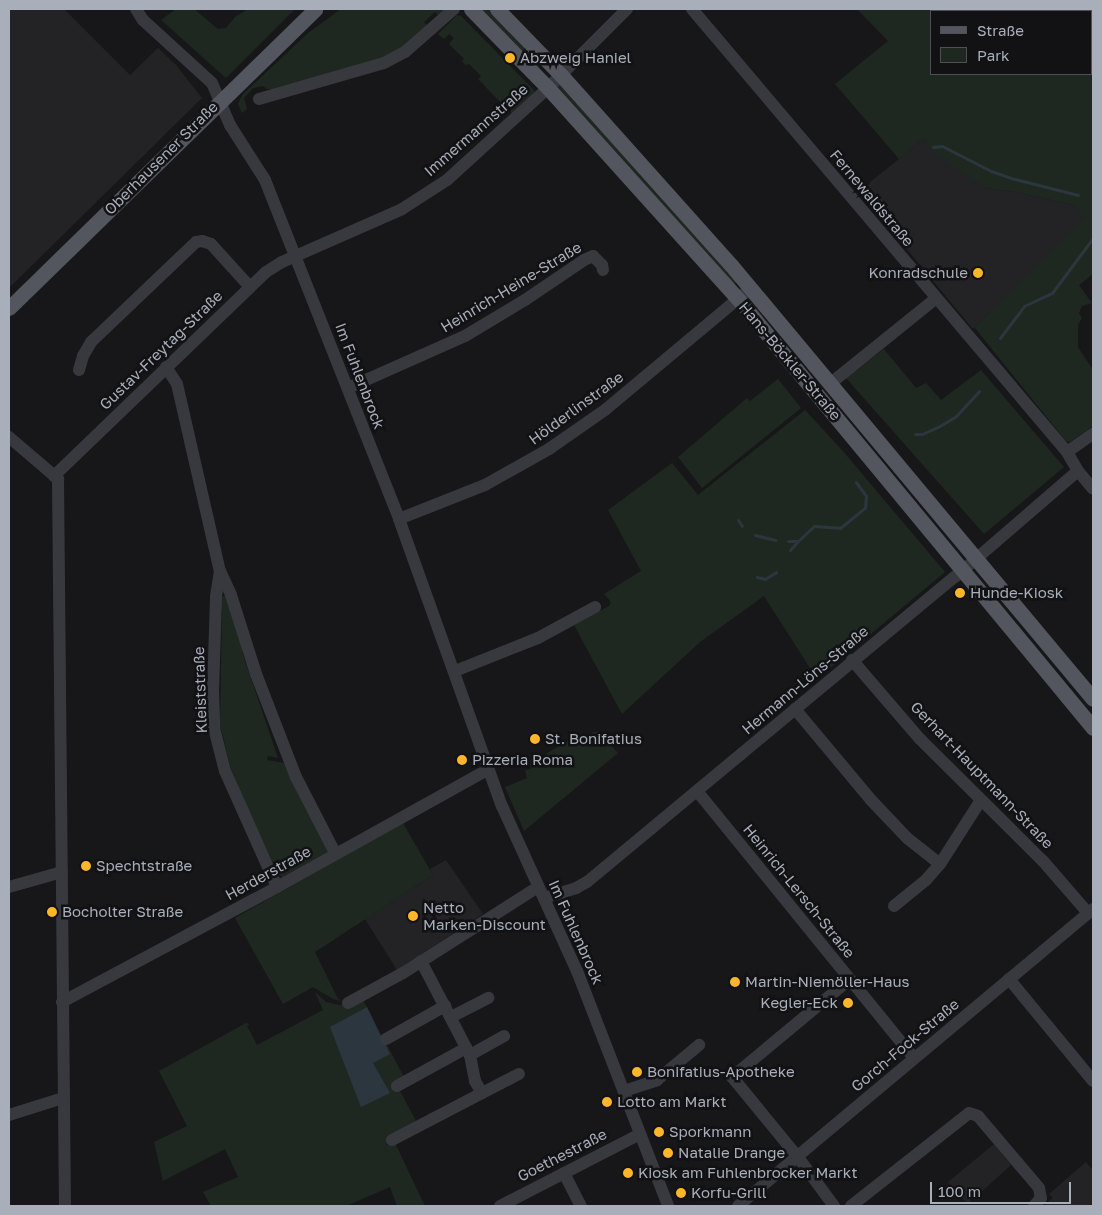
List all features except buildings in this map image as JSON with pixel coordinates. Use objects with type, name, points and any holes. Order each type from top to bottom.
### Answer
[{"type":"main road","name":"Oberhausener Straße","points":[[9,308],[315,9]]},
{"type":"main road","name":"Hans-Böckler-Straße","points":[[471,9],[548,88],[738,299],[1093,728]]},
{"type":"main road","name":"Hans-Böckler-Straße","points":[[497,9],[561,75],[751,288],[1093,699]]},
{"type":"street","points":[[126,9],[144,20]]},
{"type":"street","points":[[136,9],[144,20]]},
{"type":"street","points":[[259,99],[384,64],[405,52],[432,31],[454,9]]},
{"type":"street","name":"Immermannstraße","points":[[296,256],[377,222],[416,201],[447,180],[548,88],[626,9]]},
{"type":"street","name":"Fernewaldstraße","points":[[692,9],[935,299],[1067,452],[1078,471],[1093,489]]},
{"type":"street","name":"Im Fuhlenbrock","points":[[144,20],[196,66],[212,83],[230,125],[265,180],[399,519],[455,671],[487,770],[513,833],[577,971],[668,1206]]},
{"type":"street","points":[[79,370],[82,356],[91,342],[196,242],[202,241],[211,244],[250,287]]},
{"type":"street","name":"Gustav-Freytag-Straße","points":[[54,476],[250,287],[274,266],[296,256]]},
{"type":"street","name":"Heinrich-Heine-Straße","points":[[348,388],[465,336],[525,300],[584,260],[594,256],[603,270]]},
{"type":"street","name":"Hölderlinstraße","points":[[399,519],[485,485],[549,449],[605,410],[751,288]]},
{"type":"street","name":"Hans-Böckler-Straße","points":[[831,383],[935,299]]},
{"type":"street","name":"Kleiststraße","points":[[166,367],[178,384],[220,571],[231,595],[253,666],[296,777],[335,853]]},
{"type":"street","points":[[1067,452],[1093,434]]},
{"type":"street","points":[[9,437],[58,479],[65,1206]]},
{"type":"street","name":"Hermann-Löns-Straße","points":[[348,1003],[541,892],[576,888],[587,882],[852,660],[963,570],[1078,471]]},
{"type":"street","name":"Kleiststraße","points":[[220,571],[216,597],[214,728],[225,771],[277,887]]},
{"type":"street","points":[[455,671],[538,638],[595,607]]},
{"type":"street","name":"Gerhart-Hauptmann-Straße","points":[[852,660],[920,739],[1091,911]]},
{"type":"street","points":[[795,709],[871,800],[907,838],[940,864]]},
{"type":"street","name":"Herderstraße","points":[[62,1002],[277,887],[487,770]]},
{"type":"street","name":"Heinrich-Lersch-Straße","points":[[697,791],[914,1058]]},
{"type":"street","points":[[894,906],[926,880],[940,864],[981,800]]},
{"type":"street","points":[[9,887],[62,872]]},
{"type":"street","name":"Gorch-Fock-Straße","points":[[738,1206],[1091,911]]},
{"type":"street","points":[[421,961],[468,1051],[475,1081],[482,1093]]},
{"type":"street","points":[[1009,979],[1093,1081]]},
{"type":"street","points":[[834,1206],[797,1156],[732,1077],[849,980]]},
{"type":"street","points":[[386,1040],[448,1012],[488,998]]},
{"type":"street","points":[[397,1086],[468,1051],[504,1036]]},
{"type":"street","points":[[624,1091],[657,1080],[699,1045]]},
{"type":"street","points":[[392,1140],[519,1074]]},
{"type":"street","points":[[9,1115],[64,1098]]},
{"type":"street","points":[[851,1206],[968,1113],[978,1116],[1039,1188],[1041,1198],[1034,1206]]},
{"type":"street","name":"Goethestraße","points":[[500,1206],[640,1134]]},
{"type":"street","points":[[564,1173],[582,1206]]},
{"type":"shaded area","points":[[9,9],[64,9],[130,75],[158,48],[176,65],[202,98],[9,288]]},
{"type":"shaded area","name":"Konradschule","points":[[925,138],[930,145],[986,188],[1015,192],[1073,205],[1086,218],[975,328],[972,328],[859,191]]},
{"type":"shaded area","points":[[446,860],[483,914],[397,970],[365,919],[433,875],[430,869]]},
{"type":"shaded area","points":[[367,1007],[390,1054],[373,1063],[390,1093],[361,1107],[330,1027]]},
{"type":"shaded area","points":[[994,1144],[1011,1165],[978,1195],[972,1189],[966,1195],[971,1201],[968,1204],[948,1182]]},
{"type":"shaded area","points":[[1086,1162],[1093,1170],[1093,1206],[1043,1206],[1053,1198],[1049,1194]]},
{"type":"green space","points":[[176,9],[194,9],[218,29],[226,28],[235,17],[248,9],[295,9],[226,78],[161,20]]},
{"type":"green space","points":[[341,9],[448,9],[440,17],[435,12],[424,22],[430,28],[388,58],[273,89],[267,89],[263,86],[253,88],[244,98],[247,109],[242,113],[238,104],[242,95],[308,33]]},
{"type":"green space","points":[[476,9],[493,9],[544,61],[536,69]]},
{"type":"green space","points":[[857,9],[1093,9],[1093,274],[1079,285],[1092,303],[1082,306],[1079,313],[1082,318],[1078,325],[1078,347],[1093,370],[1093,426],[1070,442],[1066,441],[975,328],[1085,218],[1073,205],[1015,192],[986,188],[931,151],[925,138],[899,159],[835,84],[888,41]]},
{"type":"green space","points":[[457,15],[461,16],[534,90],[535,92],[512,114],[510,111],[515,106],[510,101],[505,107],[478,79],[481,76],[469,64],[466,65],[462,61],[464,59],[449,44],[454,38],[449,34],[444,39],[438,34]]},
{"type":"green space","points":[[560,84],[740,280],[731,287],[556,86]]},
{"type":"green space","points":[[884,349],[916,388],[926,383],[941,400],[981,370],[1064,467],[984,534],[846,378]]},
{"type":"green space","points":[[778,379],[801,408],[702,488],[678,457],[747,398],[750,401]]},
{"type":"green space","points":[[805,410],[842,450],[945,572],[817,679],[764,596],[700,642],[622,714],[574,625],[609,606],[611,602],[604,594],[641,571],[608,510],[672,463],[698,495]]},
{"type":"green space","points":[[226,595],[243,643],[242,652],[278,758],[268,756],[267,760],[285,763],[329,851],[282,877],[278,874],[243,800],[230,766],[220,724],[222,611],[219,606],[221,597]]},
{"type":"green space","points":[[598,731],[618,753],[524,831],[505,787],[527,778],[525,770],[531,769],[530,764],[562,744]]},
{"type":"green space","points":[[403,823],[433,875],[315,952],[338,999],[342,1001],[359,992],[345,1002],[333,999],[313,987],[283,1004],[235,918]]},
{"type":"green space","points":[[315,992],[326,1002],[339,1005],[345,1005],[362,999],[367,1007],[330,1028],[373,1062],[386,1043],[404,1077],[399,1089],[417,1123],[386,1145],[395,1143],[425,1206],[397,1206],[390,1187],[346,1206],[211,1206],[203,1192],[238,1177],[225,1149],[163,1181],[154,1142],[187,1126],[159,1071],[246,1023],[250,1024],[247,1026],[257,1045],[323,1010]]},
{"type":"waterway","points":[[933,147],[942,146],[991,171],[1011,178],[1078,195]]},
{"type":"waterway","points":[[1000,338],[1024,306],[1052,293],[1093,238]]},
{"type":"waterway","points":[[915,434],[922,434],[938,427],[956,416],[979,391]]},
{"type":"waterway","points":[[788,541],[798,541],[814,526],[840,528],[865,508],[866,496],[856,482]]},
{"type":"waterway","points":[[738,520],[742,526]]},
{"type":"waterway","points":[[755,535],[775,540]]},
{"type":"waterway","points":[[790,550],[798,541]]},
{"type":"waterway","points":[[757,577],[765,579],[776,572]]},
{"type":"place","name":"Abzweig Haniel","points":[[510,58]]},
{"type":"place","name":"Konradschule","points":[[978,273]]},
{"type":"place","name":"Hunde-Kiosk","points":[[960,593]]},
{"type":"place","name":"St. Bonifatius","points":[[535,739]]},
{"type":"place","name":"Pizzeria Roma","points":[[462,760]]},
{"type":"place","name":"Spechtstraße","points":[[86,866]]},
{"type":"place","name":"Bocholter Straße","points":[[52,912]]},
{"type":"place","name":"Netto Marken-Discount","points":[[413,916]]},
{"type":"place","name":"Martin-Niemöller-Haus","points":[[735,982]]},
{"type":"place","name":"Kegler-Eck","points":[[848,1003]]},
{"type":"place","name":"Bonifatius-Apotheke","points":[[637,1072]]},
{"type":"place","name":"Lotto am Markt","points":[[607,1102]]},
{"type":"place","name":"Sporkmann","points":[[659,1132]]},
{"type":"place","name":"Natalie Drange","points":[[668,1153]]},
{"type":"place","name":"Kiosk am Fuhlenbrocker Markt","points":[[628,1173]]},
{"type":"place","name":"Korfu-Grill","points":[[681,1193]]}]
